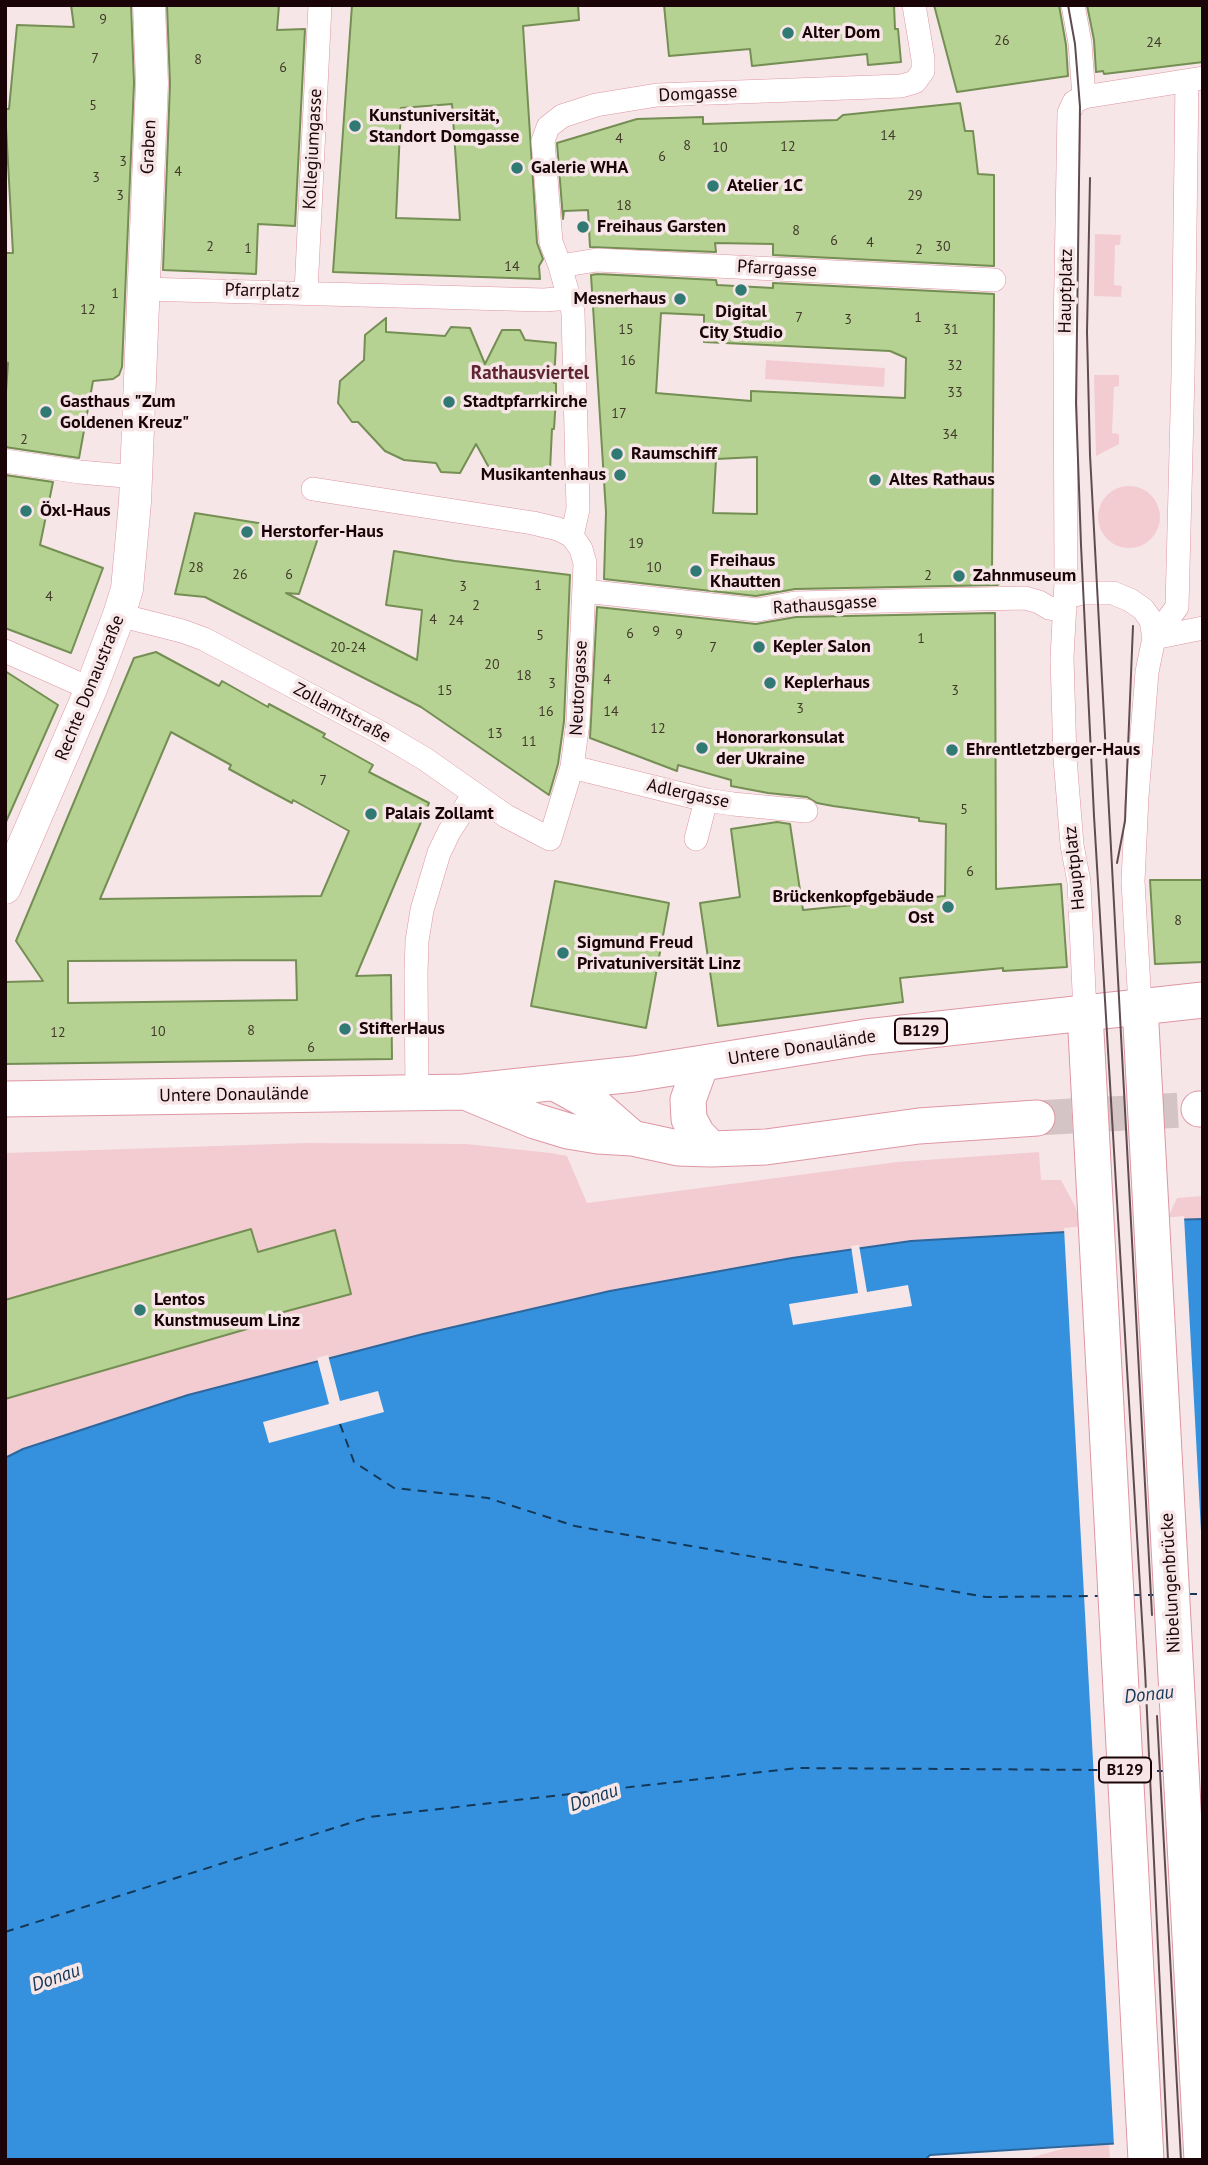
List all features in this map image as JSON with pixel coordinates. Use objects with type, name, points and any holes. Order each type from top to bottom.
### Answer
[{"type":"main road","name":"Graben","points":[[142,289],[152,83],[149,5]]},
{"type":"main road","points":[[136,477],[142,289]]},
{"type":"main road","name":"Rechte Donaustraße","points":[[6,884],[91,689],[119,615],[131,563],[136,477]]},
{"type":"main road","name":"B129","points":[[1140,1006],[1203,1000]]},
{"type":"main road","name":"Untere Donaulände","points":[[5,1099],[464,1092],[634,1074],[866,1037],[1140,1006]]},
{"type":"main road","name":"Nibelungenbrücke","points":[[1140,1006],[1202,2160]]},
{"type":"main road","name":"B129","points":[[1085,1013],[1146,2160]]},
{"type":"main road","points":[[701,1064],[688,1100],[689,1119],[697,1134],[711,1149]]},
{"type":"main road","points":[[555,1083],[593,1104],[632,1138]]},
{"type":"main road","name":"Untere Donaulände","points":[[464,1092],[568,1131],[632,1138],[678,1148],[766,1147],[919,1126],[1037,1118]]},
{"type":"street","name":"Kollegiumgasse","points":[[306,292],[320,5]]},
{"type":"street","name":"Domgasse","points":[[560,266],[551,242],[543,141],[548,127],[562,116],[596,105],[657,95],[901,86],[915,82],[923,71],[923,59],[914,5]]},
{"type":"street","points":[[1073,5],[1084,97],[1195,79],[1177,607],[1154,638]]},
{"type":"street","name":"Hauptplatz","points":[[1084,97],[1074,103],[1069,113],[1068,129],[1065,604],[1062,658],[1065,758],[1072,845],[1079,882],[1085,1013]]},
{"type":"street","name":"Pfarrgasse","points":[[560,266],[597,260],[994,280]]},
{"type":"street","points":[[313,489],[533,523],[558,529],[572,536],[578,509],[573,312],[560,266]]},
{"type":"street","name":"Pfarrplatz","points":[[142,289],[544,300],[570,298]]},
{"type":"street","points":[[5,461],[136,477]]},
{"type":"street","name":"Neutorgasse","points":[[550,839],[572,767],[576,742],[584,563],[581,549],[572,536]]},
{"type":"street","name":"Rathausgasse","points":[[584,591],[757,610],[795,603],[1025,598],[1039,601],[1049,608],[1065,604]]},
{"type":"street","points":[[1065,604],[1084,593],[1113,593],[1143,609],[1151,620],[1154,638],[1147,672],[1133,881],[1140,1006]]},
{"type":"street","name":"Zollamtstraße","points":[[119,615],[204,639],[382,733],[425,759],[506,816],[550,839]]},
{"type":"street","points":[[1154,638],[1203,628]]},
{"type":"street","points":[[5,651],[91,689]]},
{"type":"street","name":"Adlergasse","points":[[572,767],[706,800],[806,811]]},
{"type":"street","points":[[417,1093],[416,973],[422,910],[439,853],[449,832],[474,794]]},
{"type":"street","points":[[696,839],[706,800]]},
{"type":"shaded area","points":[[1095,234],[1121,235],[1120,245],[1115,245],[1114,285],[1122,286],[1121,297],[1094,296]]},
{"type":"shaded area","points":[[766,360],[885,368],[884,387],[765,379]]},
{"type":"shaded area","points":[[1094,375],[1119,375],[1119,386],[1114,387],[1112,433],[1119,434],[1119,444],[1096,456]]},
{"type":"shaded area","points":[[1129,486],[1141,488],[1151,495],[1158,505],[1158,529],[1151,539],[1141,546],[1129,548],[1117,546],[1107,539],[1100,529],[1098,517],[1100,505],[1107,495],[1117,488]]},
{"type":"shaded area","points":[[307,1143],[466,1144],[567,1156],[587,1203],[897,1162],[1039,1152],[1041,1180],[1061,1180],[1075,1206],[1083,1231],[911,1241],[792,1258],[610,1291],[423,1334],[188,1395],[23,1449],[5,1458],[5,1153]]},
{"type":"shaded area","points":[[1203,1196],[1203,1219],[1167,1220],[1177,1198]]},
{"type":"shaded area","points":[[1109,2143],[1110,2160],[1023,2160],[1065,2148]]},
{"type":"water","name":"Donau","points":[[1203,1219],[1203,2138],[930,2155],[925,2160],[5,2160],[5,1458],[23,1449],[188,1395],[423,1334],[610,1291],[792,1258],[911,1241],[1083,1231],[1167,1220]]},
{"type":"pier","points":[[1184,1216],[1203,1568],[1203,2142],[1114,2146],[1064,1228]]},
{"type":"pier","points":[[859,1245],[867,1292],[908,1285],[912,1306],[793,1325],[789,1304],[858,1293],[851,1246]]},
{"type":"pier","points":[[328,1355],[340,1401],[378,1391],[384,1412],[269,1443],[263,1422],[329,1404],[317,1358]]},
{"type":"building","points":[[71,5],[131,5],[134,83],[122,367],[119,375],[113,379],[93,381],[79,458],[5,447],[8,363],[5,362],[5,253],[13,253],[5,109],[9,109],[17,25],[74,27]]},
{"type":"building","points":[[167,5],[279,5],[277,30],[305,29],[295,226],[258,224],[256,274],[163,270],[170,84]]},
{"type":"building","points":[[352,5],[578,5],[579,20],[523,26],[537,243],[543,259],[539,266],[540,279],[333,272]],"holes":[[[452,104],[460,220],[396,218],[401,108]]]},
{"type":"building","name":"Alter Dom","points":[[664,5],[894,5],[901,62],[868,65],[867,54],[752,66],[750,49],[669,56]]},
{"type":"building","points":[[934,5],[1059,5],[1068,76],[957,92]]},
{"type":"building","points":[[1087,5],[1203,5],[1203,62],[1104,74],[1103,71],[1096,72],[1094,40]]},
{"type":"building","points":[[960,103],[965,131],[973,131],[978,174],[994,175],[994,266],[773,255],[773,244],[715,243],[716,252],[590,247],[588,210],[564,211],[563,219],[557,143],[637,119],[703,117],[703,124],[837,120],[843,115]]},
{"type":"building","points":[[591,275],[716,280],[717,285],[773,288],[773,283],[994,294],[992,574],[1001,581],[998,585],[795,589],[756,596],[604,579],[606,512]],"holes":[[[661,313],[704,315],[704,342],[890,351],[906,358],[905,398],[751,391],[751,401],[656,393]],[[757,457],[757,514],[713,513],[716,459]]]},
{"type":"building","name":"Stadtpfarrkirche","points":[[386,318],[386,332],[445,336],[451,327],[470,328],[485,364],[502,330],[520,330],[525,340],[556,343],[556,398],[550,470],[517,468],[511,476],[493,475],[476,444],[460,473],[441,472],[436,463],[404,460],[385,451],[358,422],[352,422],[338,403],[340,381],[364,360],[365,335]]},
{"type":"building","points":[[5,475],[53,482],[40,545],[103,568],[71,653],[5,628]]},
{"type":"building","points":[[195,513],[309,531],[317,541],[299,594],[286,593],[417,660],[422,610],[386,605],[394,551],[570,575],[564,721],[558,764],[549,795],[421,707],[205,597],[175,594]]},
{"type":"building","points":[[597,607],[756,624],[796,617],[995,613],[996,889],[1061,884],[1067,967],[1003,971],[1003,968],[900,978],[903,1002],[718,1026],[700,903],[740,897],[731,829],[777,822],[790,824],[803,910],[945,896],[946,824],[817,803],[807,797],[731,786],[731,780],[678,765],[677,771],[590,738]]},
{"type":"building","name":"Palais Zollamt","points":[[156,652],[219,686],[222,681],[268,707],[269,704],[325,734],[323,737],[373,765],[369,772],[429,803],[356,976],[391,975],[392,1059],[5,1064],[5,982],[43,981],[16,941],[134,658]],"holes":[[[171,732],[231,765],[229,769],[349,831],[321,896],[100,899]],[[296,960],[297,1000],[68,1003],[68,961]]]},
{"type":"building","points":[[5,671],[58,705],[5,824]]},
{"type":"building","points":[[1150,880],[1203,880],[1203,962],[1155,964]]},
{"type":"building","points":[[555,881],[669,903],[646,1028],[531,1006]]},
{"type":"building","name":"Lentos Kunstmuseum Linz","points":[[251,1229],[258,1252],[335,1230],[351,1294],[276,1314],[278,1320],[5,1399],[5,1300]]},
{"type":"ferry route","points":[[340,1424],[354,1462],[394,1488],[488,1498],[575,1526],[986,1597],[1099,1596]]},
{"type":"ferry route","points":[[1188,1594],[1203,1594]]},
{"type":"ferry route","points":[[1132,1595],[1155,1595]]},
{"type":"ferry route","points":[[5,1932],[369,1817],[797,1768],[1107,1770]]},
{"type":"ferry route","points":[[1141,1771],[1163,1771]]},
{"type":"tunnel","points":[[1037,1118],[1199,1109]]},
{"type":"tram line","points":[[1068,5],[1075,44],[1080,107],[1076,403],[1081,545],[1094,816],[1145,1670],[1168,2160]]},
{"type":"tram line","points":[[1090,178],[1087,332],[1090,455],[1152,1615]]},
{"type":"tram line","points":[[1117,863],[1125,821],[1133,626]]},
{"type":"tram line","points":[[1157,1716],[1181,2160]]},
{"type":"place","name":"Alter Dom","points":[[788,33]]},
{"type":"place","name":"Kunstuniversität, Standort Domgasse","points":[[355,126]]},
{"type":"place","name":"Galerie WHA","points":[[517,168]]},
{"type":"place","name":"Atelier 1C","points":[[713,186]]},
{"type":"place","name":"Freihaus Garsten","points":[[583,227]]},
{"type":"place","name":"Digital City Studio","points":[[741,290]]},
{"type":"place","name":"Mesnerhaus","points":[[680,299]]},
{"type":"place","name":"Stadtpfarrkirche","points":[[449,402]]},
{"type":"place","name":"Gasthaus \"Zum Goldenen Kreuz\"","points":[[46,412]]},
{"type":"place","name":"Raumschiff","points":[[617,454]]},
{"type":"place","name":"Musikantenhaus","points":[[620,475]]},
{"type":"place","name":"Altes Rathaus","points":[[875,480]]},
{"type":"place","name":"Öxl-Haus","points":[[26,511]]},
{"type":"place","name":"Herstorfer-Haus","points":[[247,532]]},
{"type":"place","name":"Freihaus Khautten","points":[[696,571]]},
{"type":"place","name":"Zahnmuseum","points":[[959,576]]},
{"type":"place","name":"Kepler Salon","points":[[759,647]]},
{"type":"place","name":"Keplerhaus","points":[[770,683]]},
{"type":"place","name":"Honorarkonsulat der Ukraine","points":[[702,748]]},
{"type":"place","name":"Ehrentletzberger-Haus","points":[[952,750]]},
{"type":"place","name":"Palais Zollamt","points":[[371,814]]},
{"type":"place","name":"Brückenkopfgebäude Ost","points":[[948,907]]},
{"type":"place","name":"Sigmund Freud Privatuniversität Linz","points":[[563,953]]},
{"type":"place","name":"StifterHaus","points":[[345,1029]]},
{"type":"place","name":"Lentos Kunstmuseum Linz","points":[[140,1310]]},
{"type":"district","name":"Rathausviertel","points":[[530,374]]}]
